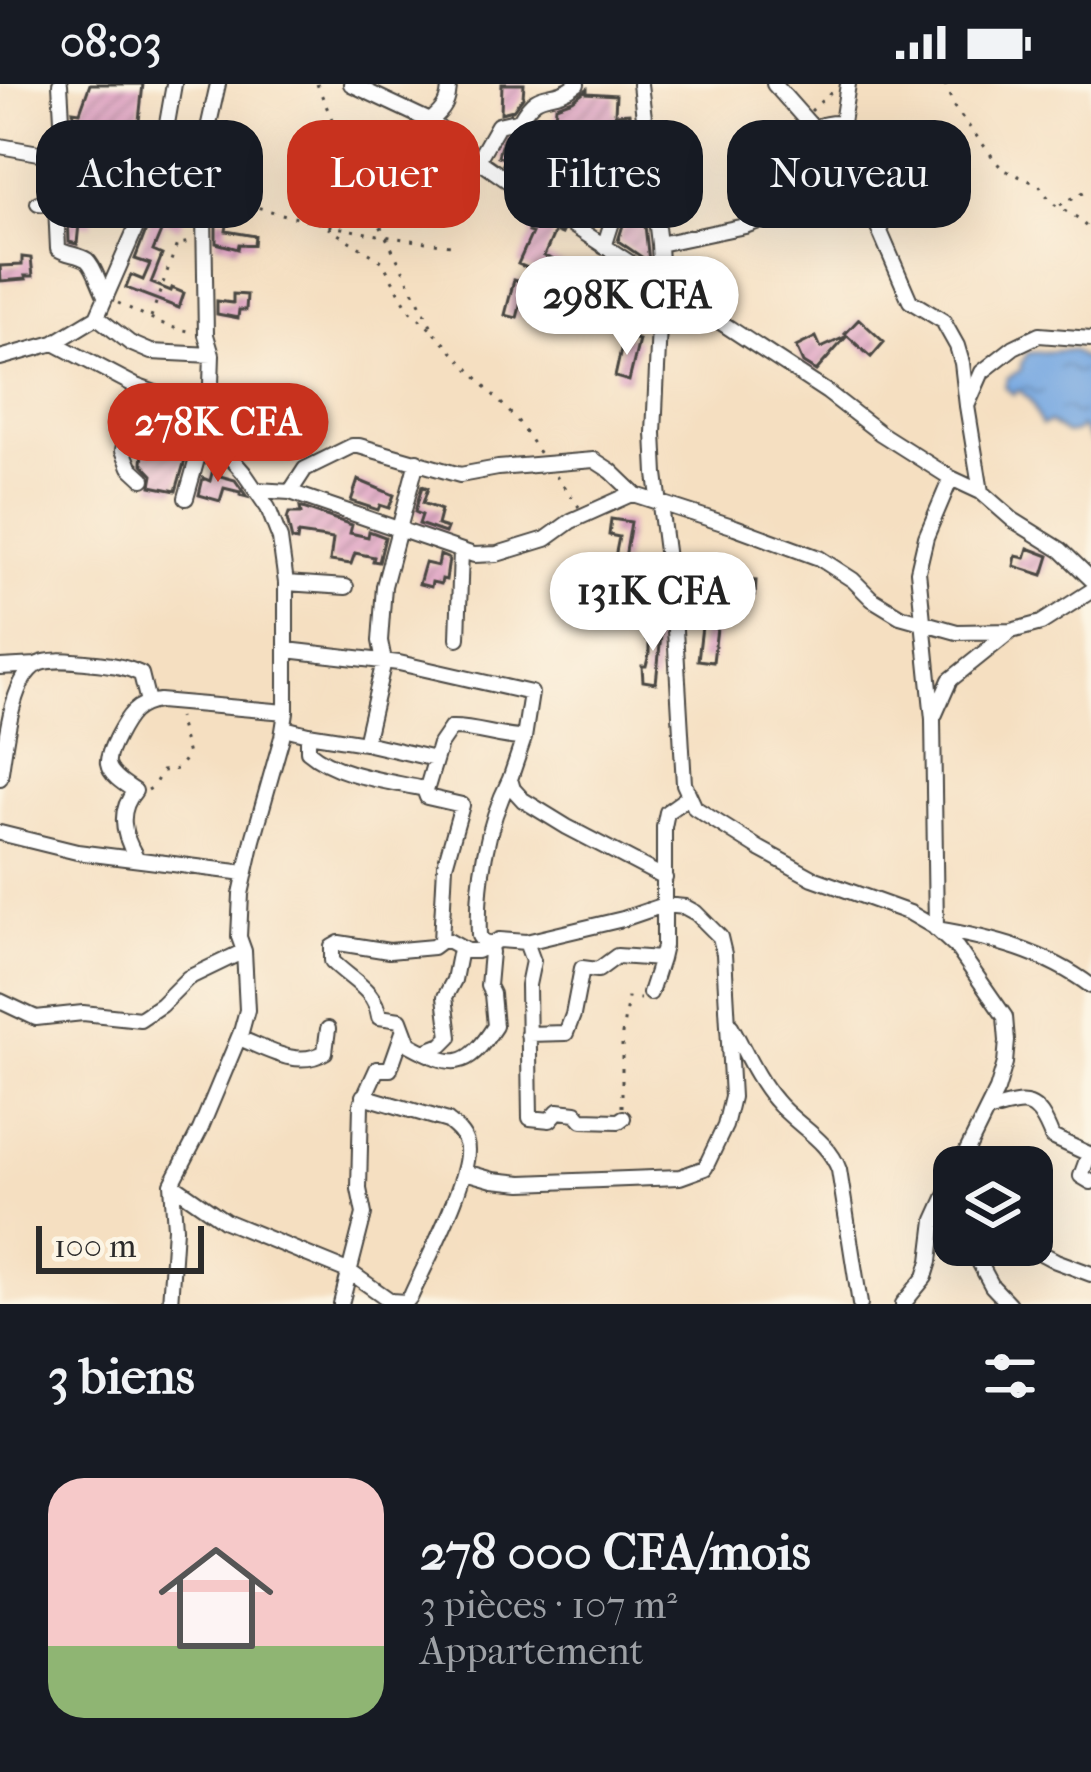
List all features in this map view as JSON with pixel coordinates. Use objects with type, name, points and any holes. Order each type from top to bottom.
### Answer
[{"type":"street","points":[[60,84],[62,120]]},
{"type":"street","points":[[168,120],[174,84]]},
{"type":"street","points":[[210,120],[218,84]]},
{"type":"street","points":[[351,84],[428,120]]},
{"type":"street","points":[[388,101],[393,84]]},
{"type":"street","points":[[431,120],[448,101],[449,84]]},
{"type":"street","points":[[480,156],[498,125],[520,120],[526,106],[540,95],[562,94],[577,84]]},
{"type":"street","points":[[640,84],[645,120]]},
{"type":"street","points":[[774,84],[807,120]]},
{"type":"street","points":[[842,120],[848,84]]},
{"type":"street","points":[[0,146],[36,152]]},
{"type":"street","points":[[57,228],[58,249],[91,263],[106,297]]},
{"type":"street","points":[[0,358],[54,344],[98,317],[135,228]]},
{"type":"street","points":[[185,498],[210,413],[212,355],[206,335],[204,228]]},
{"type":"street","points":[[576,228],[827,392],[880,433],[981,492],[1012,520],[1061,550],[1091,579]]},
{"type":"street","points":[[604,247],[610,228]]},
{"type":"street","points":[[657,228],[661,283],[656,474],[674,613],[688,797],[695,808],[813,878],[910,913],[957,947],[1005,1017],[1005,1064],[970,1146]]},
{"type":"street","points":[[658,244],[735,228]]},
{"type":"street","points":[[878,228],[910,301],[943,321],[957,346],[981,492]]},
{"type":"street","points":[[98,317],[130,343],[151,352],[212,355]]},
{"type":"street","points":[[967,406],[982,372],[1014,347],[1039,335],[1091,339]]},
{"type":"street","points":[[54,344],[136,386],[210,413],[224,450],[268,508],[280,539],[286,583],[284,728],[239,907],[247,1010],[200,1130],[172,1184],[175,1228],[170,1304]]},
{"type":"street","points":[[136,386],[123,450],[142,479]]},
{"type":"street","points":[[290,492],[308,466],[352,446],[460,475],[594,460],[636,495],[818,558],[899,616],[957,632],[1011,631],[1041,623],[1091,591]]},
{"type":"street","points":[[365,743],[384,661],[380,641],[384,586],[417,461]]},
{"type":"street","points":[[936,929],[933,719],[918,571],[951,478]]},
{"type":"street","points":[[257,490],[290,492],[474,555],[497,554],[546,539],[585,515],[636,495]]},
{"type":"street","points":[[458,638],[461,551]]},
{"type":"street","points":[[286,583],[346,587]]},
{"type":"street","points":[[933,719],[950,680],[1011,631]]},
{"type":"street","points":[[287,650],[384,661],[531,693],[524,738],[493,818],[481,884],[479,936],[489,946],[494,1029],[460,1062],[409,1044],[398,1019],[379,1017],[371,994],[332,961],[332,947],[339,943],[384,951],[433,947],[449,940],[460,949],[477,951],[489,946],[499,940],[526,942],[664,905],[696,913],[720,937],[732,1097],[725,1126],[705,1168],[680,1177],[522,1183],[465,1172]]},
{"type":"street","points":[[0,667],[72,661],[122,665],[141,674],[148,702]]},
{"type":"street","points":[[0,778],[16,693],[37,664]]},
{"type":"street","points":[[136,857],[124,831],[124,807],[135,791],[108,765],[108,756],[134,711],[148,702],[286,712]]},
{"type":"street","points":[[441,941],[446,865],[462,805],[427,797],[440,744],[455,727],[524,738]]},
{"type":"street","points":[[284,728],[435,759]]},
{"type":"street","points":[[308,734],[307,746],[315,758],[426,791]]},
{"type":"street","points":[[510,779],[524,800],[597,845],[664,878]]},
{"type":"street","points":[[650,993],[664,946],[667,812],[688,797]]},
{"type":"street","points":[[0,833],[76,852],[245,873]]},
{"type":"street","points":[[936,929],[1021,949],[1058,964],[1091,986]]},
{"type":"street","points":[[526,942],[533,955],[528,979],[530,1118],[550,1120],[558,1111],[576,1113],[584,1120],[622,1118]]},
{"type":"street","points":[[424,1052],[450,1037],[445,998],[460,949]]},
{"type":"street","points":[[0,1001],[36,1018],[83,1013],[140,1019],[188,978],[244,951]]},
{"type":"street","points":[[528,1034],[566,1033],[582,968],[598,970],[617,956],[661,959]]},
{"type":"street","points":[[729,1022],[778,1105],[833,1154],[860,1304]]},
{"type":"street","points":[[239,1038],[285,1057],[308,1060],[325,1052],[328,1029]]},
{"type":"street","points":[[341,1304],[364,1214],[359,1189],[361,1104],[378,1068],[390,1069],[403,1032]]},
{"type":"street","points":[[172,1184],[225,1221],[350,1272],[392,1301],[406,1302],[465,1172],[467,1146],[448,1121],[363,1096]]},
{"type":"street","points":[[987,1111],[1033,1105],[1041,1111],[1052,1137],[1089,1154],[1081,1176],[1091,1182]]},
{"type":"street","points":[[903,1304],[925,1277],[933,1236]]},
{"type":"street","points":[[1053,1259],[1091,1274]]},
{"type":"street","points":[[981,1266],[1009,1304]]},
{"type":"path","points":[[317,84],[361,188],[435,333]]},
{"type":"path","points":[[810,120],[833,89],[848,84]]},
{"type":"path","points":[[945,84],[954,107],[1002,169],[1039,185],[1052,203],[1091,232]]},
{"type":"path","points":[[1058,206],[1091,188]]},
{"type":"path","points":[[328,228],[382,261],[410,310],[517,420],[585,515]]},
{"type":"path","points":[[336,228],[451,244]]},
{"type":"path","points":[[151,319],[177,244],[205,240]]},
{"type":"path","points":[[106,297],[170,327],[206,335]]},
{"type":"path","points":[[135,791],[149,790],[162,771],[182,766],[188,755],[178,711],[195,703]]},
{"type":"path","points":[[622,1118],[625,1011],[631,997],[645,1000],[650,993]]},
{"type":"water","points":[[1072,350],[1091,364],[1091,442],[1081,427],[1066,434],[1050,422],[1042,425],[1027,397],[1005,387],[1007,378],[1021,370],[1028,353]]},
{"type":"building","points":[[90,84],[143,84],[139,120],[75,120],[73,111],[80,112]]},
{"type":"building","points":[[502,84],[524,84],[523,97],[513,110],[501,113]]},
{"type":"building","points":[[587,89],[587,93],[616,95],[615,114],[629,113],[630,120],[555,120],[556,106]]},
{"type":"building","points":[[69,228],[79,228],[77,244],[69,242]]},
{"type":"building","points":[[147,228],[163,228],[153,251],[162,255],[151,283],[184,293],[179,308],[126,288],[131,275],[143,280],[150,264],[135,259]]},
{"type":"building","points":[[216,228],[255,236],[254,245],[239,244],[238,249],[216,243]]},
{"type":"building","points":[[529,228],[557,228],[563,232],[555,231],[544,256],[634,293],[635,289],[649,292],[648,315],[612,307],[608,315],[566,297],[570,286],[518,264],[532,233]]},
{"type":"building","points":[[622,228],[645,228],[649,262],[618,241]]},
{"type":"building","points":[[22,257],[31,258],[33,276],[1,281],[0,266],[22,265]]},
{"type":"building","points":[[514,280],[526,283],[517,318],[505,315]]},
{"type":"building","points":[[233,294],[247,295],[246,310],[239,310],[238,318],[217,314],[217,301],[233,303]]},
{"type":"building","points":[[859,319],[884,342],[871,357],[845,334]]},
{"type":"building","points":[[624,336],[639,340],[629,381],[615,377]]},
{"type":"building","points":[[847,336],[816,371],[803,363],[796,347],[816,337],[821,348]]},
{"type":"building","points":[[144,404],[196,420],[188,451],[189,444],[139,426]]},
{"type":"building","points":[[137,442],[187,453],[176,491],[151,486],[153,475],[142,463],[143,453],[136,451]]},
{"type":"building","points":[[215,461],[223,466],[220,476],[235,480],[247,497],[224,488],[220,501],[199,495],[203,478],[210,481]]},
{"type":"building","points":[[358,480],[394,495],[389,508],[380,505],[378,510],[351,501]]},
{"type":"building","points":[[422,486],[428,488],[423,503],[441,510],[437,525],[447,528],[445,533],[419,524],[422,515],[415,512]]},
{"type":"building","points":[[300,507],[352,525],[350,533],[368,537],[369,531],[385,537],[379,562],[355,553],[351,564],[330,561],[333,539],[298,534],[297,541],[292,540],[287,519],[289,513],[301,513]]},
{"type":"building","points":[[611,519],[631,522],[624,564],[614,562],[619,537],[609,535]]},
{"type":"building","points":[[1028,548],[1049,556],[1043,575],[1014,566],[1016,556],[1025,558]]},
{"type":"building","points":[[440,555],[449,559],[446,580],[432,582],[431,587],[419,584],[425,563],[438,566]]},
{"type":"building","points":[[683,576],[756,581],[755,596],[721,594],[713,662],[698,660],[706,593],[682,591]]},
{"type":"building","points":[[648,625],[662,626],[656,683],[643,681]]}]
